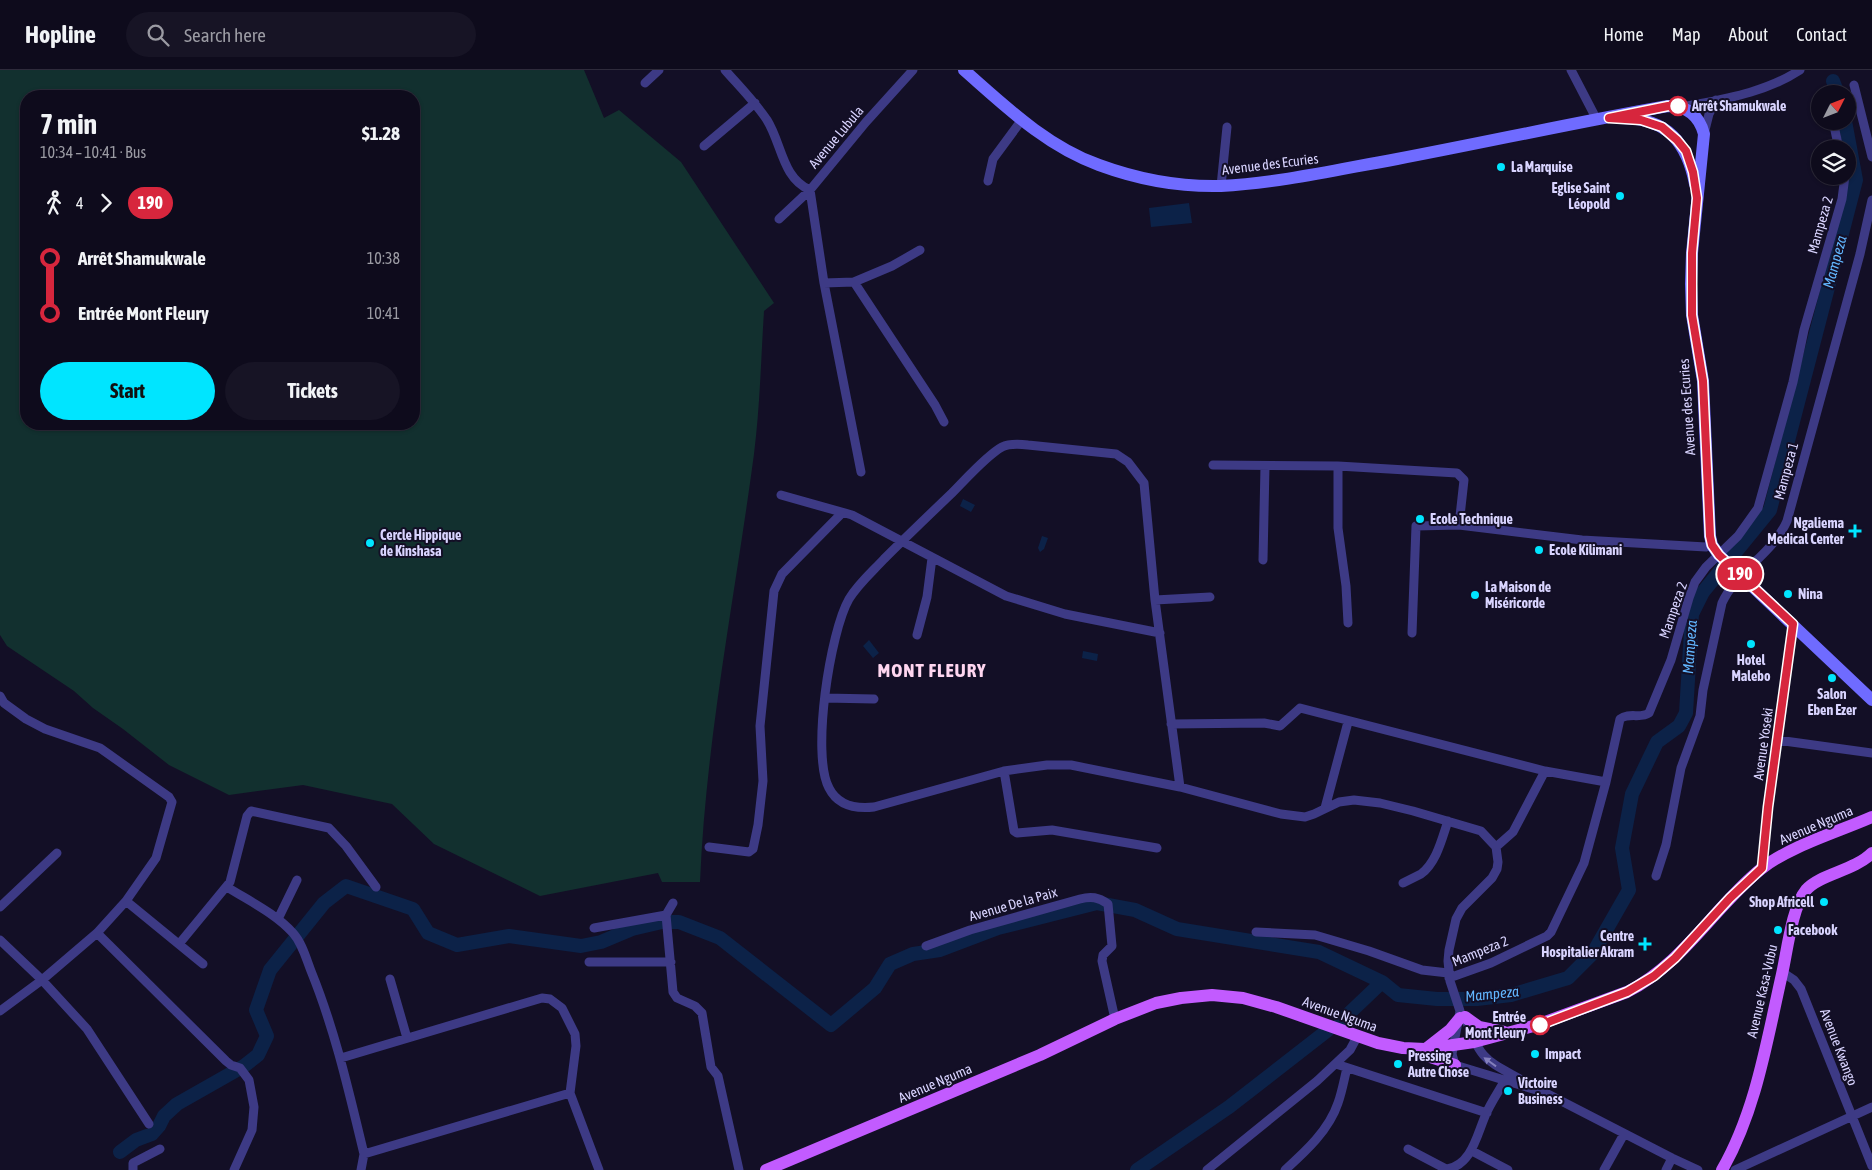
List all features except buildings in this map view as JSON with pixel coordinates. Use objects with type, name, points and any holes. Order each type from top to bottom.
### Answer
[{"type":"main road","name":"Avenue Nguma","points":[[766,1170],[1040,1055],[1115,1019],[1156,1002],[1212,995],[1243,998],[1276,1007],[1378,1043],[1403,1048],[1425,1049],[1474,1042],[1537,1026],[1640,986],[1675,958],[1730,898],[1762,868],[1789,852],[1872,818]]},
{"type":"main road","name":"Avenue Kasa-Vubu","points":[[1722,1170],[1749,1108],[1791,928],[1802,896],[1816,883],[1855,866],[1872,853]]},
{"type":"main road","points":[[1425,1049],[1450,1030],[1462,1014],[1480,1027],[1509,1033]]},
{"type":"main road","points":[[1403,1048],[1456,1065]]},
{"type":"street","points":[[646,82],[659,70]]},
{"type":"street","points":[[725,70],[755,103],[768,123],[791,176],[801,186],[810,190],[824,282],[861,472]]},
{"type":"street","name":"Avenue Lubula","points":[[779,219],[810,190],[912,70]]},
{"type":"street","name":"Avenue des Ecuries","points":[[964,70],[1021,121],[1057,144],[1098,165],[1158,182],[1221,186],[1294,177],[1668,106],[1682,107]]},
{"type":"street","points":[[1571,70],[1603,119]]},
{"type":"street","points":[[1682,107],[1750,92],[1772,85],[1800,70]]},
{"type":"street","points":[[1856,93],[1872,156]]},
{"type":"street","points":[[1704,134],[1709,114],[1716,100]]},
{"type":"street","points":[[704,146],[755,103]]},
{"type":"street","points":[[1682,107],[1697,117],[1704,134]]},
{"type":"street","name":"Avenue des Ecuries","points":[[1603,119],[1630,118],[1650,122],[1662,127],[1686,151],[1693,172],[1697,198]]},
{"type":"street","points":[[988,181],[993,159],[1021,121]]},
{"type":"street","points":[[1221,186],[1227,127]]},
{"type":"street","name":"Avenue des Ecuries","points":[[1704,134],[1692,253],[1692,315],[1703,381],[1710,536],[1718,553]]},
{"type":"street","name":"Mampeza 2","points":[[1450,979],[1491,963],[1547,936],[1551,932],[1581,872],[1606,782],[1620,719],[1626,715],[1647,715],[1650,711],[1671,660],[1695,582],[1718,553],[1738,536],[1758,508],[1793,382],[1804,330],[1842,199],[1844,185]]},
{"type":"street","name":"Mampeza 1","points":[[1656,876],[1666,845],[1681,768],[1700,716],[1703,690],[1722,603],[1728,590],[1740,574],[1775,543],[1787,522],[1860,254],[1872,200]]},
{"type":"street","points":[[824,282],[854,282],[892,266],[920,250]]},
{"type":"street","points":[[854,282],[930,396],[944,422]]},
{"type":"street","points":[[1180,787],[1156,600],[1144,482],[1128,462],[1116,454],[1015,444],[1004,447],[989,458],[859,585],[842,613],[831,650],[822,721],[823,768],[825,780],[830,790],[851,806],[860,808],[874,807],[1004,771],[1039,765],[1071,764],[1180,787],[1280,814],[1298,817],[1314,814],[1339,802],[1354,800],[1380,803],[1481,831],[1496,847],[1497,869],[1492,878],[1466,902],[1456,919],[1449,950],[1450,979],[1474,1042],[1489,1062],[1624,1134],[1698,1170]]},
{"type":"street","points":[[1213,465],[1338,466],[1458,473],[1464,480],[1460,525]]},
{"type":"street","points":[[1263,560],[1265,466]]},
{"type":"street","points":[[1338,466],[1338,528],[1346,586],[1348,623]]},
{"type":"street","points":[[781,495],[852,515],[1006,596],[1065,614],[1160,632]]},
{"type":"street","points":[[709,846],[749,852],[753,849],[763,781],[760,726],[774,591],[782,574],[842,513]]},
{"type":"street","points":[[1412,633],[1416,526],[1460,525],[1582,540],[1706,547],[1718,553],[1870,698]]},
{"type":"street","points":[[917,636],[927,597],[932,558]]},
{"type":"street","points":[[1156,600],[1210,597]]},
{"type":"street","name":"Avenue Yoseki","points":[[1762,868],[1768,807],[1793,624]]},
{"type":"street","points":[[0,696],[4,703],[38,726],[100,748],[124,763],[171,798],[172,804],[156,858],[126,902],[96,933],[42,980],[0,1011]]},
{"type":"street","points":[[825,698],[874,700]]},
{"type":"street","points":[[1171,724],[1264,722],[1280,726],[1300,708],[1313,710],[1348,722],[1545,771],[1606,782]]},
{"type":"street","points":[[1325,808],[1348,722]]},
{"type":"street","points":[[1777,740],[1872,753]]},
{"type":"street","points":[[1004,771],[1014,831],[1017,833],[1052,830],[1156,848]]},
{"type":"street","points":[[1496,847],[1513,832],[1545,771]]},
{"type":"street","points":[[179,944],[227,887],[233,877],[247,816],[252,811],[333,830],[376,887]]},
{"type":"street","points":[[1403,884],[1422,873],[1434,858],[1440,847],[1448,821]]},
{"type":"street","points":[[0,907],[57,853]]},
{"type":"street","points":[[278,918],[297,880]]},
{"type":"street","points":[[227,887],[278,918],[294,934],[299,942],[317,986],[341,1058],[364,1154],[360,1170]]},
{"type":"street","name":"Avenue De la Paix","points":[[926,946],[970,930],[1092,896],[1108,906],[1112,946],[1103,955],[1102,961],[1115,1019]]},
{"type":"street","points":[[126,902],[203,964]]},
{"type":"street","points":[[673,903],[667,918],[675,995],[699,1008],[704,1017],[711,1068],[718,1076],[739,1170]]},
{"type":"street","points":[[594,928],[667,918]]},
{"type":"street","points":[[1256,932],[1315,935],[1369,951],[1450,979]]},
{"type":"street","points":[[96,933],[231,1065],[240,1068],[245,1074],[250,1083],[255,1113],[252,1130],[235,1170]]},
{"type":"street","points":[[0,940],[42,980],[92,1034],[149,1124]]},
{"type":"street","points":[[589,962],[671,962]]},
{"type":"street","name":"Avenue Kwango","points":[[1782,972],[1794,980],[1801,989],[1872,1166]]},
{"type":"street","points":[[390,979],[407,1038]]},
{"type":"street","points":[[341,1058],[542,998],[550,999],[562,1008],[575,1034],[576,1046],[570,1093],[599,1170]]},
{"type":"street","points":[[1462,1014],[1452,1058],[1456,1065],[1543,1092]]},
{"type":"street","points":[[1207,1170],[1336,1064],[1350,1050],[1358,1036]]},
{"type":"street","points":[[1336,1064],[1487,1112]]},
{"type":"street","points":[[1286,1170],[1306,1151],[1328,1125],[1338,1104],[1347,1068]]},
{"type":"street","points":[[1408,1149],[1447,1170],[1457,1166],[1472,1151],[1487,1112],[1505,1080]]},
{"type":"street","points":[[364,1154],[570,1093]]},
{"type":"street","points":[[1735,1170],[1872,1107]]},
{"type":"street","points":[[1604,1170],[1624,1134]]},
{"type":"street","points":[[133,1170],[133,1163],[160,1149]]},
{"type":"street","points":[[1472,1151],[1508,1170]]},
{"type":"street","points":[[1666,1170],[1672,1158]]},
{"type":"green space","name":"Cercle Hippique de Kinshasa","points":[[0,70],[584,70],[604,118],[619,110],[681,162],[774,303],[764,311],[756,436],[708,774],[700,882],[662,882],[658,873],[540,896],[434,844],[392,804],[303,785],[229,795],[169,765],[93,708],[74,691],[7,646],[0,635]]},
{"type":"water","points":[[1189,203],[1192,223],[1151,227],[1149,208]]},
{"type":"water","points":[[963,499],[975,505],[971,512],[960,506]]},
{"type":"water","points":[[1042,536],[1048,538],[1044,549],[1040,552],[1038,548]]},
{"type":"water","points":[[869,640],[879,653],[873,658],[863,646]]},
{"type":"water","points":[[1083,651],[1098,654],[1097,661],[1082,658]]},
{"type":"waterway","name":"Mampeza","points":[[1833,81],[1835,85]]},
{"type":"waterway","points":[[120,1152],[136,1140],[152,1134],[164,1116],[177,1104],[244,1066],[258,1055],[267,1036],[256,1010],[270,970],[324,903],[346,886],[413,909],[428,933],[457,945],[509,936],[581,946],[601,942],[632,929],[662,922],[679,922],[720,938],[831,1025],[875,988],[890,964],[913,954],[940,950],[998,928],[1097,903],[1135,910],[1177,929],[1319,952],[1382,982],[1398,995],[1437,999],[1477,999],[1511,995],[1568,978],[1593,953],[1629,890],[1622,848],[1632,794],[1657,742],[1679,726],[1686,713],[1692,614],[1703,592],[1770,510],[1856,180],[1847,130]]},
{"type":"waterway","points":[[1341,1021],[1382,982]]},
{"type":"waterway","points":[[1137,1170],[1229,1107],[1328,1030]]},
{"type":"bus line","name":"190","points":[[1540,1025],[1640,986],[1675,958],[1730,898],[1762,868],[1768,807],[1793,624],[1719,555],[1712,545],[1710,536],[1703,381],[1692,315],[1692,253],[1697,198],[1693,172],[1686,151],[1662,127],[1650,122],[1630,118],[1609,118],[1668,106],[1678,106]]},
{"type":"place","name":"Arrêt Shamukwale","points":[[1678,106]]},
{"type":"place","name":"La Marquise","points":[[1501,167]]},
{"type":"place","name":"Eglise Saint Léopold","points":[[1620,196]]},
{"type":"place","name":"Ecole Technique","points":[[1420,519]]},
{"type":"place","name":"Ngaliema Medical Center","points":[[1855,531]]},
{"type":"place","name":"Cercle Hippique de Kinshasa","points":[[370,543]]},
{"type":"place","name":"Ecole Kilimani","points":[[1539,550]]},
{"type":"place","name":"Nina","points":[[1788,594]]},
{"type":"place","name":"La Maison de Miséricorde","points":[[1475,595]]},
{"type":"place","name":"Hotel Malebo","points":[[1751,644]]},
{"type":"place","name":"Salon Eben Ezer","points":[[1832,678]]},
{"type":"place","name":"Shop Africell","points":[[1824,902]]},
{"type":"place","name":"Facebook","points":[[1778,930]]},
{"type":"place","name":"Centre Hospitalier Akram","points":[[1645,944]]},
{"type":"place","name":"Entrée Mont Fleury","points":[[1540,1025]]},
{"type":"place","name":"Impact","points":[[1535,1054]]},
{"type":"place","name":"Pressing Autre Chose","points":[[1398,1064]]},
{"type":"place","name":"Victoire Business","points":[[1508,1091]]},
{"type":"district","name":"MONT FLEURY","points":[[932,670]]}]
